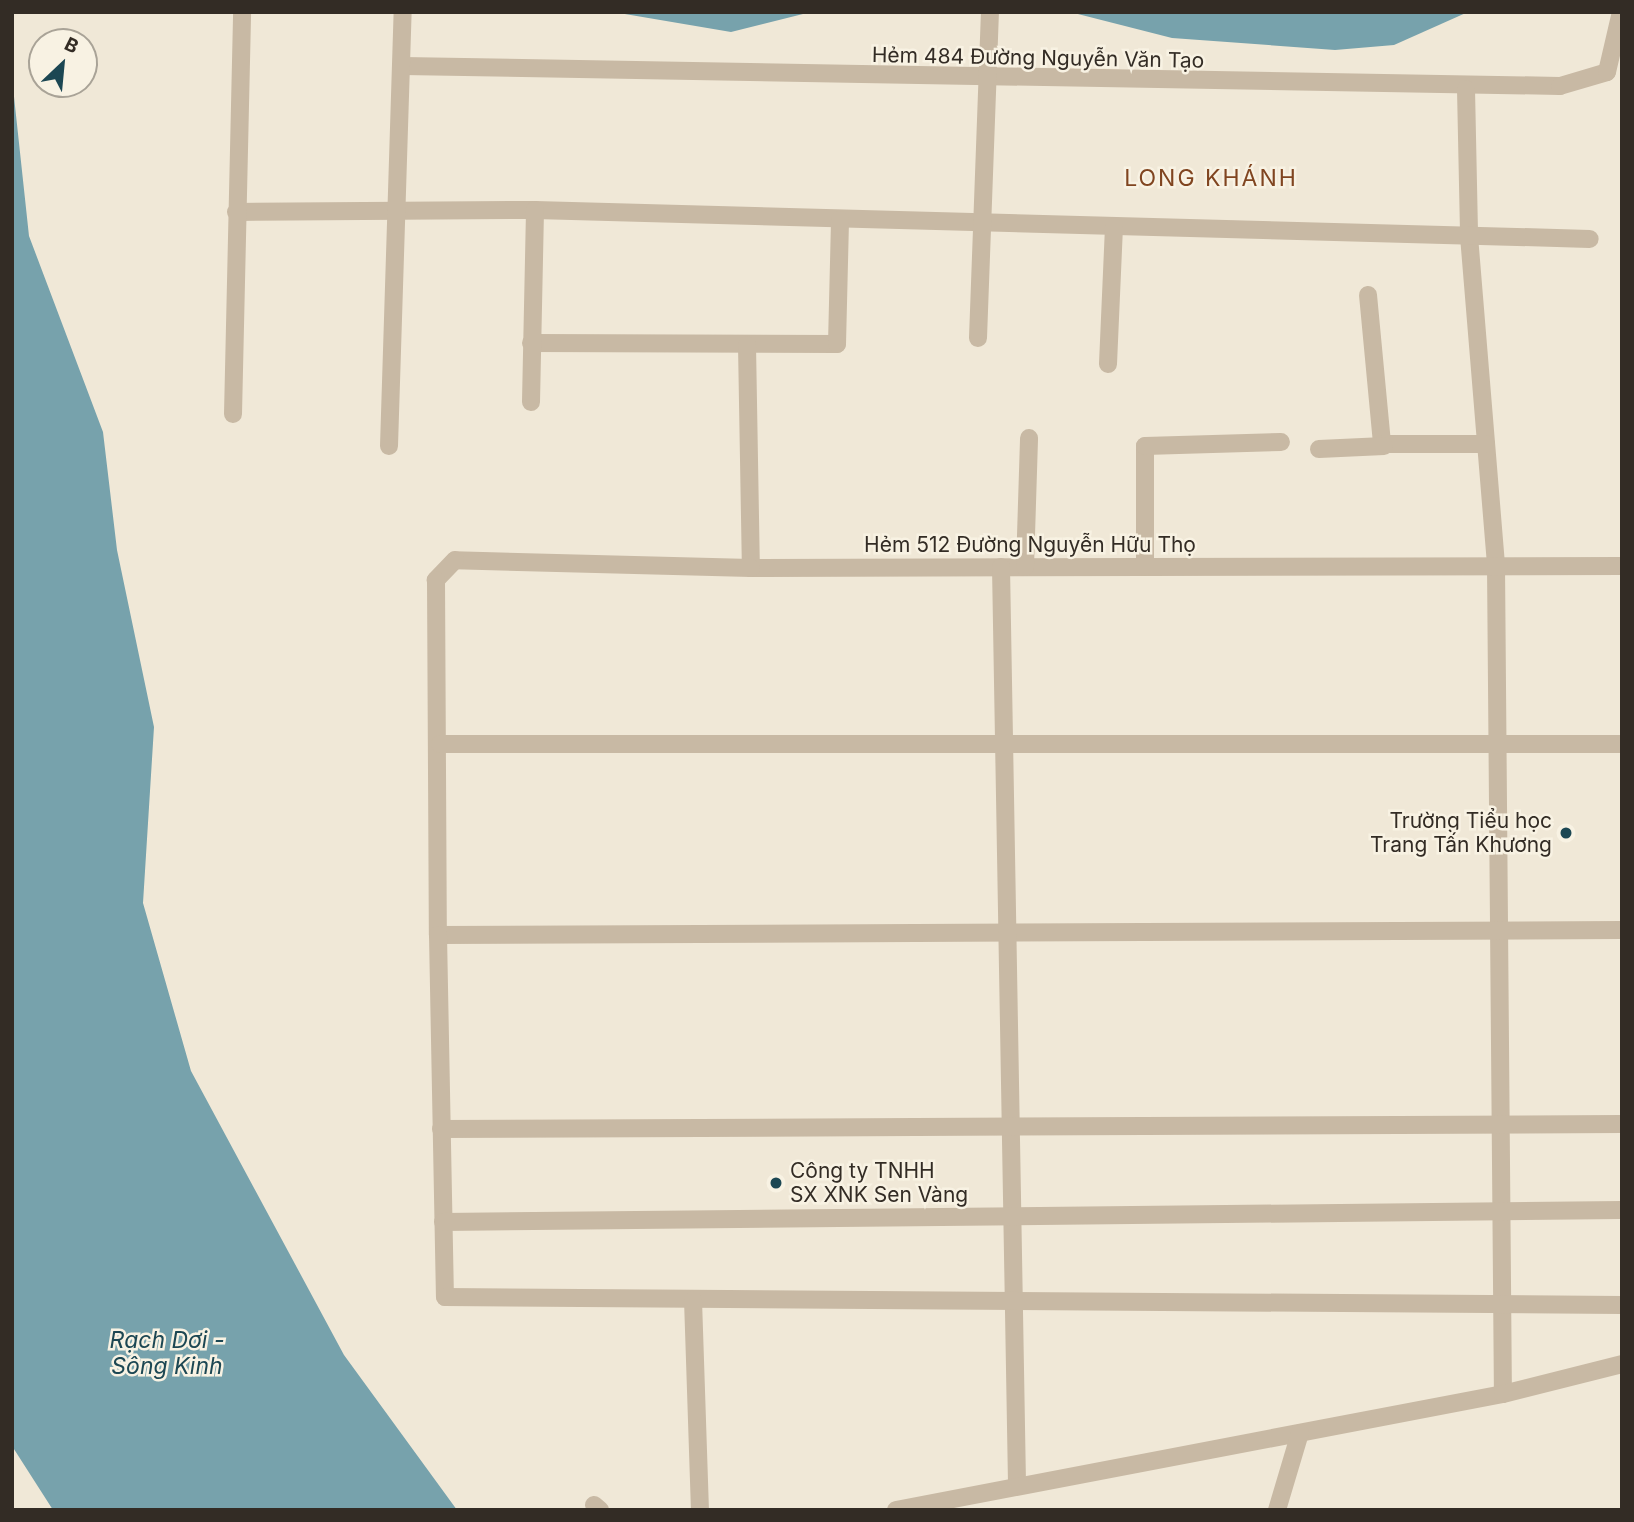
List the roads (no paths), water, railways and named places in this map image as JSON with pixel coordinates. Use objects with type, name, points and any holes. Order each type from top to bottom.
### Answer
[{"type":"street","points":[[233,414],[242,12]]},
{"type":"street","points":[[389,446],[403,12]]},
{"type":"street","points":[[978,338],[985,79],[990,12]]},
{"type":"street","name":"Hẻm 484 Đường Nguyễn Văn Tạo","points":[[403,66],[1466,89],[1596,78],[1613,63],[1621,12]]},
{"type":"street","points":[[1466,89],[1469,236],[1496,566],[1503,1394]]},
{"type":"street","points":[[236,212],[535,210],[1591,239]]},
{"type":"street","points":[[531,402],[535,210]]},
{"type":"street","points":[[531,343],[837,344],[840,220]]},
{"type":"street","points":[[1108,364],[1114,227]]},
{"type":"street","points":[[1368,295],[1384,446]]},
{"type":"street","points":[[747,345],[751,568]]},
{"type":"street","points":[[1025,567],[1030,438]]},
{"type":"street","points":[[1144,567],[1145,446],[1281,442]]},
{"type":"street","points":[[1318,449],[1486,444]]},
{"type":"street","name":"Hẻm 512 Đường Nguyễn Hữu Thọ","points":[[440,744],[436,580],[442,569],[455,560],[751,568],[1622,566]]},
{"type":"street","points":[[1001,567],[1004,930],[1017,1486]]},
{"type":"street","points":[[1622,744],[440,744],[438,934],[445,1297],[1013,1304],[1622,1306]]},
{"type":"street","points":[[438,934],[1622,930]]},
{"type":"street","points":[[441,1129],[1622,1125]]},
{"type":"street","points":[[443,1222],[1622,1210]]},
{"type":"street","points":[[693,1300],[700,1510]]},
{"type":"street","points":[[896,1510],[1503,1394],[1622,1364]]},
{"type":"street","points":[[1277,1510],[1300,1433]]},
{"type":"water","points":[[613,12],[811,12],[731,32]]},
{"type":"water","points":[[1070,12],[1468,12],[1394,45],[1335,50],[1172,38]]},
{"type":"water","name":"Rạch Dơi - Sông Kinh","points":[[12,78],[29,236],[103,432],[117,550],[154,727],[143,903],[191,1071],[344,1355],[457,1510],[53,1510],[12,1446]]},
{"type":"place","name":"Trường Tiểu học Trang Tấn Khương","points":[[1566,833]]},
{"type":"place","name":"Công ty TNHH SX XNK Sen Vàng","points":[[776,1183]]},
{"type":"district","name":"LONG KHÁNH","points":[[1211,178]]}]
